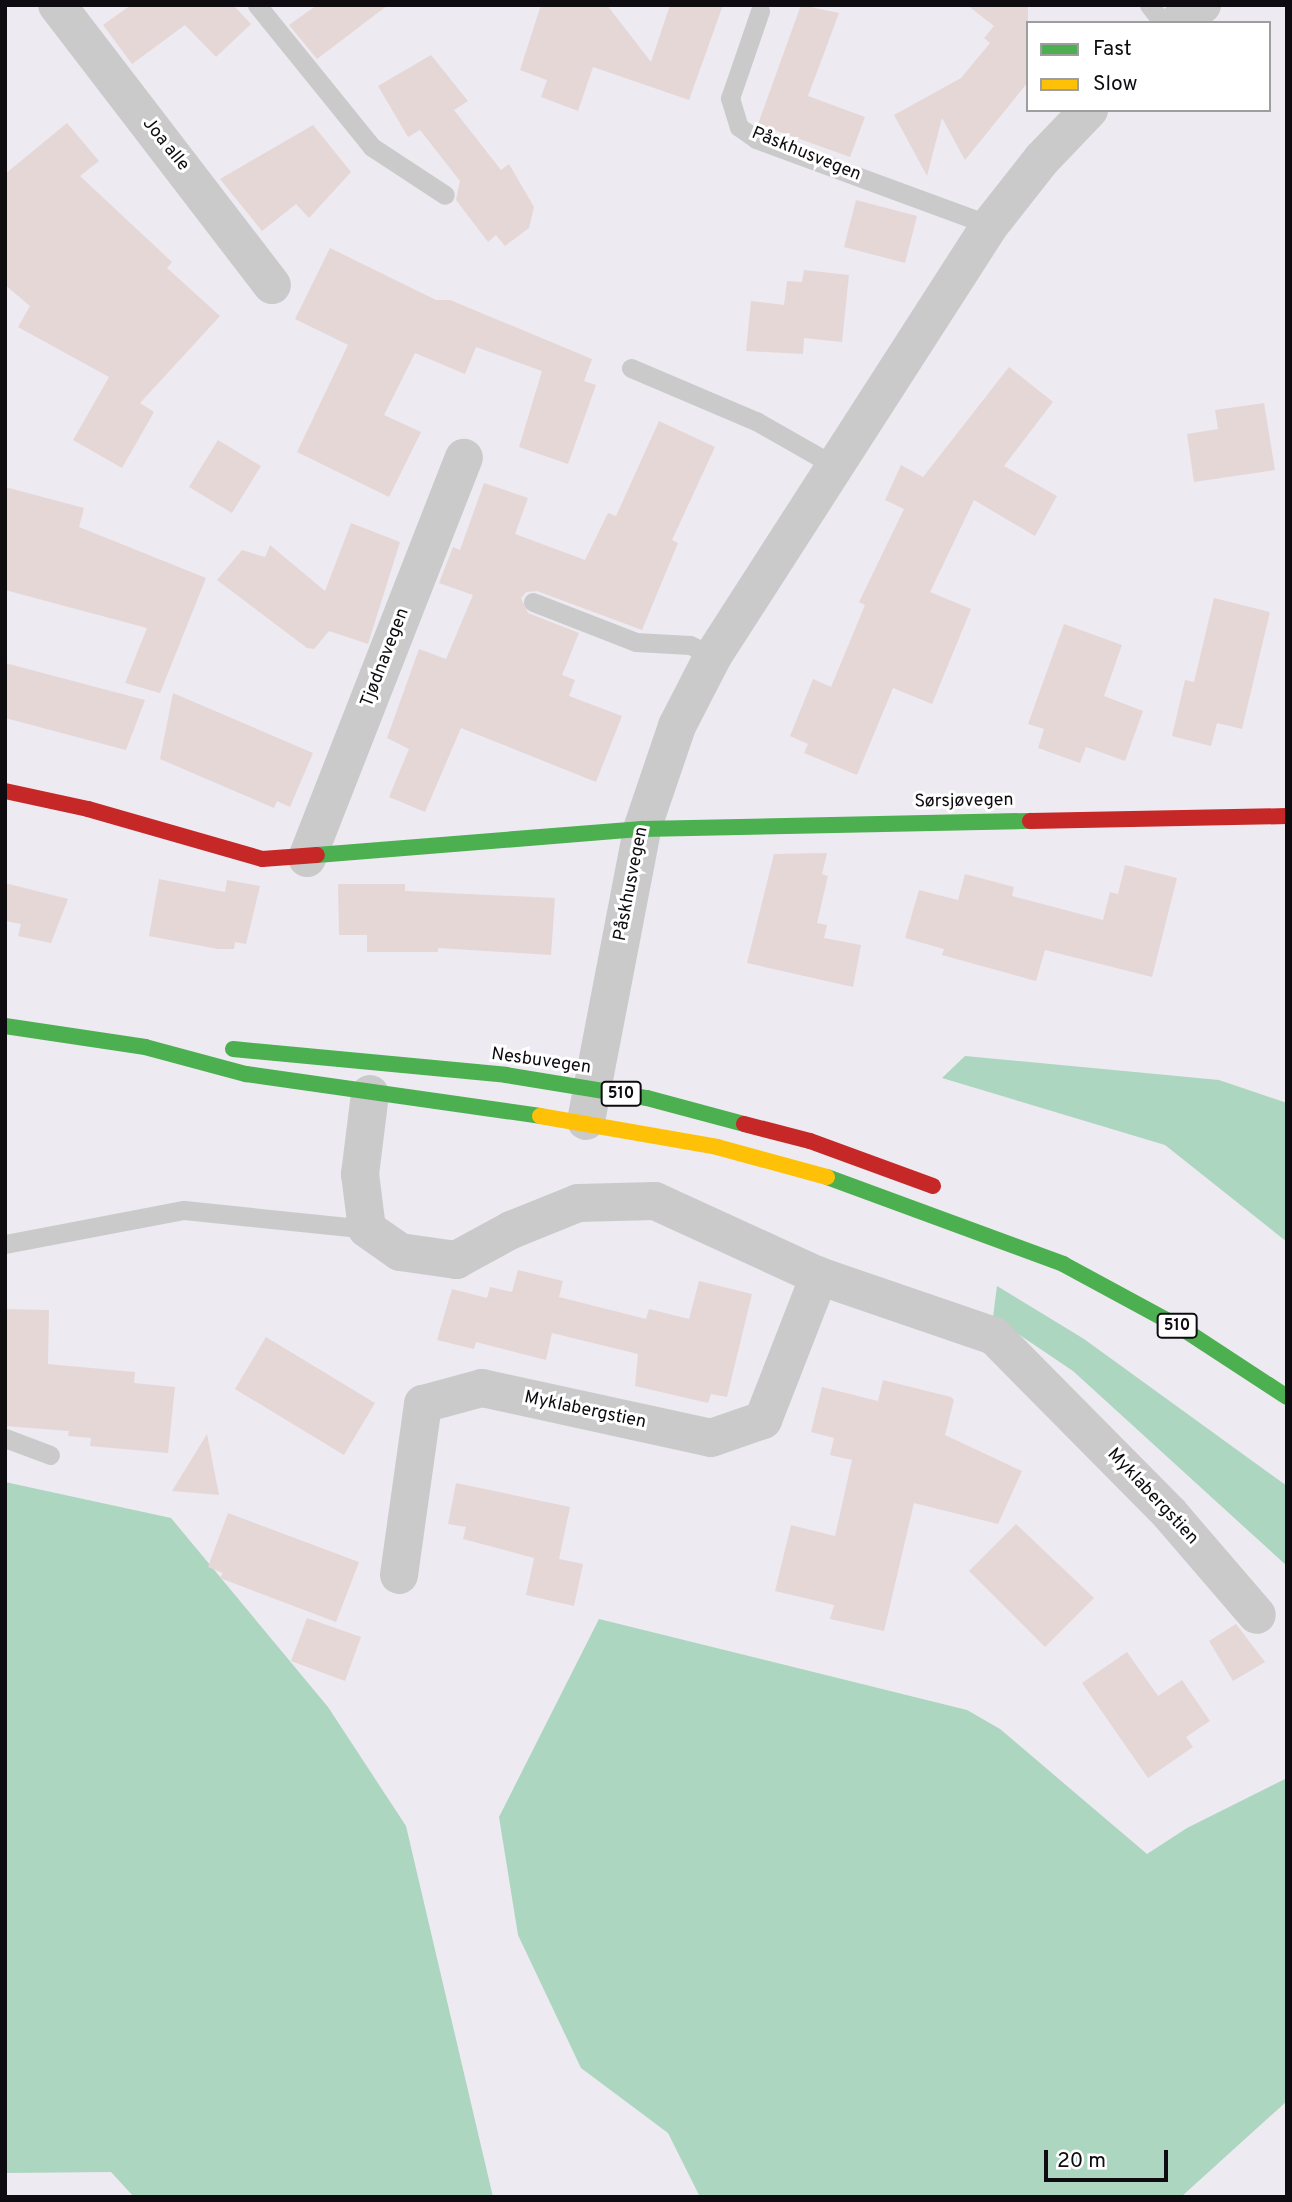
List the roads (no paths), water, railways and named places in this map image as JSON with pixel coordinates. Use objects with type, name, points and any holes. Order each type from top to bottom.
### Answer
[{"type":"main road","points":[[5,791],[88,810],[262,859],[307,858],[642,829]]},
{"type":"main road","name":"Sørsjøvegen","points":[[642,829],[1287,816]]},
{"type":"main road","name":"Nesbuvegen","points":[[5,1026],[145,1047],[246,1074],[370,1094],[589,1106],[647,1098],[810,1141],[954,1195]]},
{"type":"main road","name":"Nesbuvegen","points":[[145,1047],[248,1049],[506,1075],[589,1106],[717,1147],[822,1175],[1063,1264],[1183,1329],[1287,1397]]},
{"type":"main road","name":"Nesbuvegen","points":[[1020,1230],[1063,1264]]},
{"type":"street","name":"Joa alle","points":[[57,5],[272,285]]},
{"type":"street","points":[[1180,21],[1202,5]]},
{"type":"street","name":"Påskhusvegen","points":[[589,1106],[642,829],[677,726],[713,656],[990,225],[1042,159],[1087,112]]},
{"type":"street","name":"Tjødnavegen","points":[[307,858],[464,458]]},
{"type":"street","points":[[367,1229],[360,1174],[370,1094]]},
{"type":"street","name":"Myklabergstien","points":[[367,1229],[400,1252],[456,1260],[512,1230],[578,1203],[655,1201],[819,1276],[994,1336],[1170,1514],[1257,1615]]},
{"type":"street","name":"Myklabergstien","points":[[399,1575],[422,1404],[482,1388],[711,1438],[763,1420],[819,1276]]},
{"type":"lane","points":[[257,5],[372,147],[445,195]]},
{"type":"lane","points":[[1149,5],[1161,21]]},
{"type":"lane","name":"Påskhusvegen","points":[[760,11],[730,98],[739,127],[756,139],[990,225]]},
{"type":"lane","points":[[631,369],[756,421],[835,466]]},
{"type":"lane","points":[[533,601],[636,642],[690,645],[713,656]]},
{"type":"lane","points":[[5,1244],[184,1210],[367,1229]]},
{"type":"lane","points":[[5,1438],[50,1455]]}]
